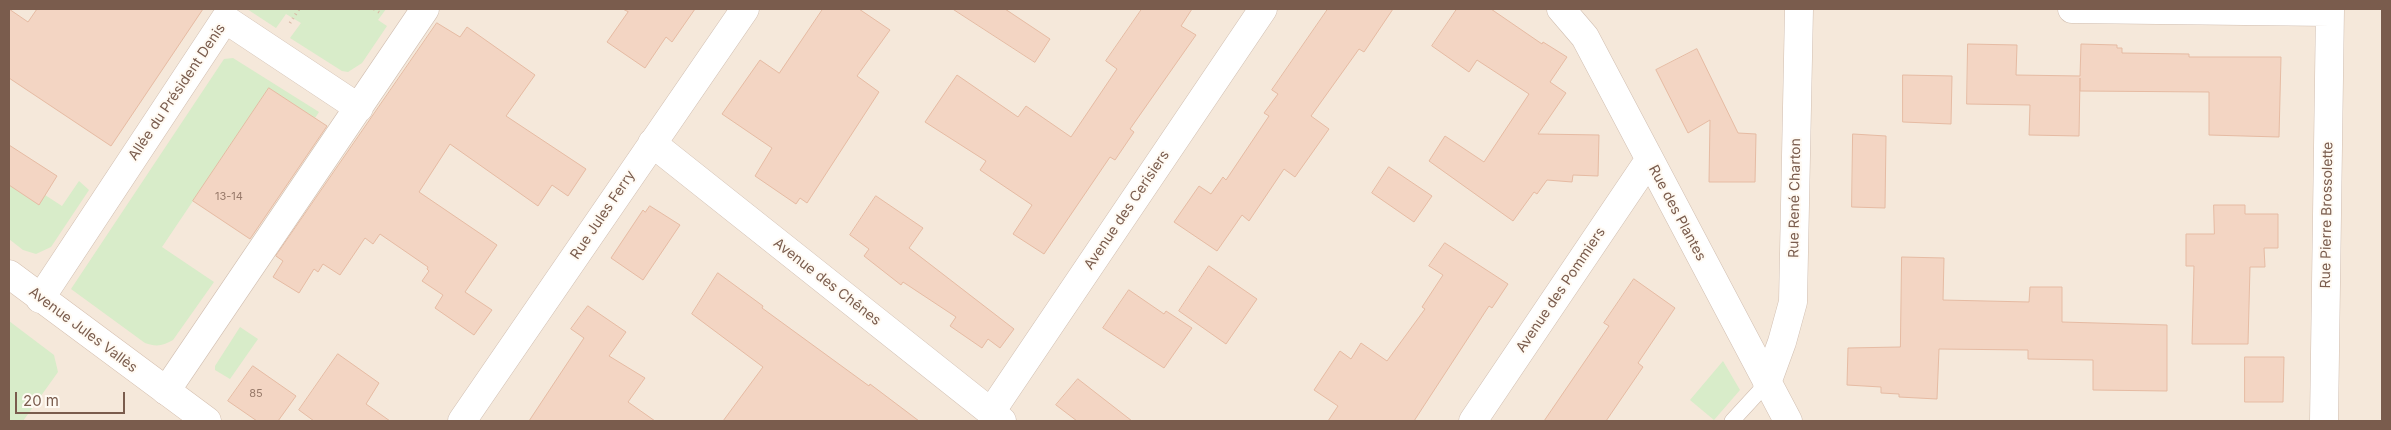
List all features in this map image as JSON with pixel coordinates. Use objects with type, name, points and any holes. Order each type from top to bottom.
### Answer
[{"type":"street","points":[[166,391],[425,9]]},
{"type":"street","name":"Rue Jules Ferry","points":[[462,421],[745,9]]},
{"type":"street","name":"Avenue des Cerisiers","points":[[997,417],[1262,9]]},
{"type":"street","name":"Rue des Plantes","points":[[1561,9],[1585,37],[1788,421]]},
{"type":"street","name":"Rue René Charton","points":[[1767,383],[1782,342],[1793,302],[1799,9]]},
{"type":"street","points":[[2072,9],[2330,10]]},
{"type":"street","name":"Rue Pierre Brossolette","points":[[2324,421],[2330,10]]},
{"type":"street","name":"Allée du Président Denis","points":[[40,299],[225,19],[359,108]]},
{"type":"street","name":"Avenue des Chênes","points":[[652,143],[997,417]]},
{"type":"street","name":"Avenue des Pommiers","points":[[1472,421],[1649,160]]},
{"type":"street","name":"Avenue Jules Vallès","points":[[9,274],[40,299],[207,421]]},
{"type":"lane","points":[[1732,421],[1767,383]]},
{"type":"path","points":[[293,19],[299,9]]},
{"type":"path","points":[[374,9],[383,15]]},
{"type":"shaded area","points":[[9,9],[2382,9],[2382,421],[9,421]]},
{"type":"green space","points":[[247,9],[386,9],[378,20],[387,26],[362,63],[348,72],[342,71],[290,38],[301,23],[286,14],[276,28]]},
{"type":"green space","points":[[233,58],[319,112],[315,118],[269,88],[162,247],[214,282],[173,340],[159,345],[145,343],[71,289],[224,59]]},
{"type":"green space","points":[[79,181],[89,190],[51,247],[36,254],[23,250],[9,239],[9,185],[38,204],[45,195],[62,206]]},
{"type":"green space","points":[[9,321],[54,355],[58,372],[23,421],[9,421]]},
{"type":"green space","points":[[240,327],[258,339],[230,379],[215,370],[215,366]]},
{"type":"green space","points":[[1723,361],[1740,390],[1714,420],[1690,400]]},
{"type":"building","points":[[9,9],[28,22],[37,9],[203,9],[111,146],[9,78]]},
{"type":"building","points":[[623,9],[695,9],[672,42],[666,37],[645,68],[607,42],[628,12]]},
{"type":"building","points":[[823,9],[859,9],[890,30],[857,76],[879,92],[807,203],[800,198],[796,204],[755,176],[772,148],[722,114],[760,60],[779,73]]},
{"type":"building","points":[[953,9],[1005,9],[1050,39],[1035,62]]},
{"type":"building","points":[[1142,9],[1192,9],[1181,26],[1196,35],[1130,129],[1134,132],[1115,160],[1110,157],[1044,254],[1013,234],[1032,205],[980,170],[986,161],[925,122],[957,75],[1018,117],[1026,106],[1071,137],[1117,69],[1106,61]]},
{"type":"building","points":[[1328,9],[1393,9],[1364,52],[1359,49],[1311,116],[1329,129],[1295,177],[1284,169],[1249,221],[1242,215],[1217,251],[1174,222],[1199,186],[1211,194],[1223,177],[1226,180],[1269,116],[1264,113],[1278,94],[1272,90]]},
{"type":"building","points":[[1457,9],[1491,9],[1542,44],[1543,42],[1567,57],[1550,82],[1566,93],[1538,134],[1599,135],[1598,176],[1573,175],[1572,182],[1547,180],[1537,194],[1534,192],[1513,221],[1429,161],[1445,136],[1484,162],[1529,94],[1477,60],[1469,72],[1432,46]]},
{"type":"building","points":[[437,23],[460,37],[467,27],[535,75],[506,116],[586,169],[568,196],[552,185],[538,206],[450,144],[419,192],[497,245],[465,292],[492,310],[474,335],[435,308],[443,295],[422,281],[429,271],[428,267],[380,234],[373,244],[365,238],[340,275],[323,264],[318,272],[314,269],[299,293],[273,277],[283,261],[276,256]]},
{"type":"building","points":[[1968,44],[2017,45],[2016,75],[2080,76],[2081,44],[2117,45],[2117,48],[2122,48],[2122,53],[2189,54],[2189,57],[2281,57],[2279,137],[2209,135],[2209,92],[2080,91],[2080,78],[2079,136],[2029,135],[2030,105],[1967,104]]},
{"type":"building","points":[[1697,49],[1738,133],[1756,134],[1755,182],[1709,182],[1710,120],[1688,133],[1656,70]]},
{"type":"building","points":[[1903,75],[1952,76],[1951,124],[1903,122]]},
{"type":"building","points":[[269,88],[327,126],[250,239],[193,201]]},
{"type":"building","points":[[1853,134],[1886,136],[1885,208],[1852,207]]},
{"type":"building","points":[[9,145],[57,176],[39,205],[9,185]]},
{"type":"building","points":[[1389,167],[1432,196],[1414,222],[1372,193]]},
{"type":"building","points":[[876,196],[923,228],[909,248],[1014,329],[1000,348],[988,339],[982,348],[950,326],[956,317],[903,282],[901,285],[864,256],[869,249],[850,235]]},
{"type":"building","points":[[2214,205],[2245,205],[2245,214],[2278,214],[2278,248],[2264,248],[2265,267],[2250,267],[2248,344],[2192,344],[2194,266],[2186,266],[2186,234],[2214,234]]},
{"type":"building","points":[[650,206],[680,225],[643,280],[611,258],[643,210],[645,212]]},
{"type":"building","points":[[1445,243],[1508,284],[1492,308],[1489,306],[1414,421],[1328,421],[1338,406],[1314,390],[1340,351],[1351,359],[1361,343],[1387,361],[1425,309],[1422,307],[1443,275],[1429,266]]},
{"type":"building","points":[[1902,257],[1944,258],[1943,300],[2029,302],[2030,287],[2062,287],[2062,322],[2167,325],[2167,391],[2093,390],[2093,360],[2028,359],[2028,350],[1939,349],[1937,399],[1899,397],[1899,394],[1881,393],[1881,387],[1847,385],[1848,348],[1900,347]]},
{"type":"building","points":[[1209,266],[1257,299],[1226,344],[1179,311]]},
{"type":"building","points":[[718,273],[763,306],[762,308],[919,421],[723,421],[763,367],[692,314]]},
{"type":"building","points":[[1634,279],[1675,308],[1638,363],[1643,367],[1606,421],[1544,421],[1609,326],[1604,323]]},
{"type":"building","points":[[1129,290],[1164,314],[1166,311],[1192,328],[1164,368],[1103,328]]},
{"type":"building","points":[[588,306],[626,332],[609,356],[645,378],[628,402],[655,421],[529,421],[584,338],[571,329]]},
{"type":"building","points":[[338,354],[379,383],[366,404],[390,421],[314,421],[299,410]]},
{"type":"building","points":[[2245,357],[2284,357],[2283,402],[2245,402]]},
{"type":"building","points":[[253,366],[296,396],[278,421],[257,421],[228,401]]},
{"type":"building","points":[[1078,379],[1132,421],[1077,421],[1056,405]]}]
